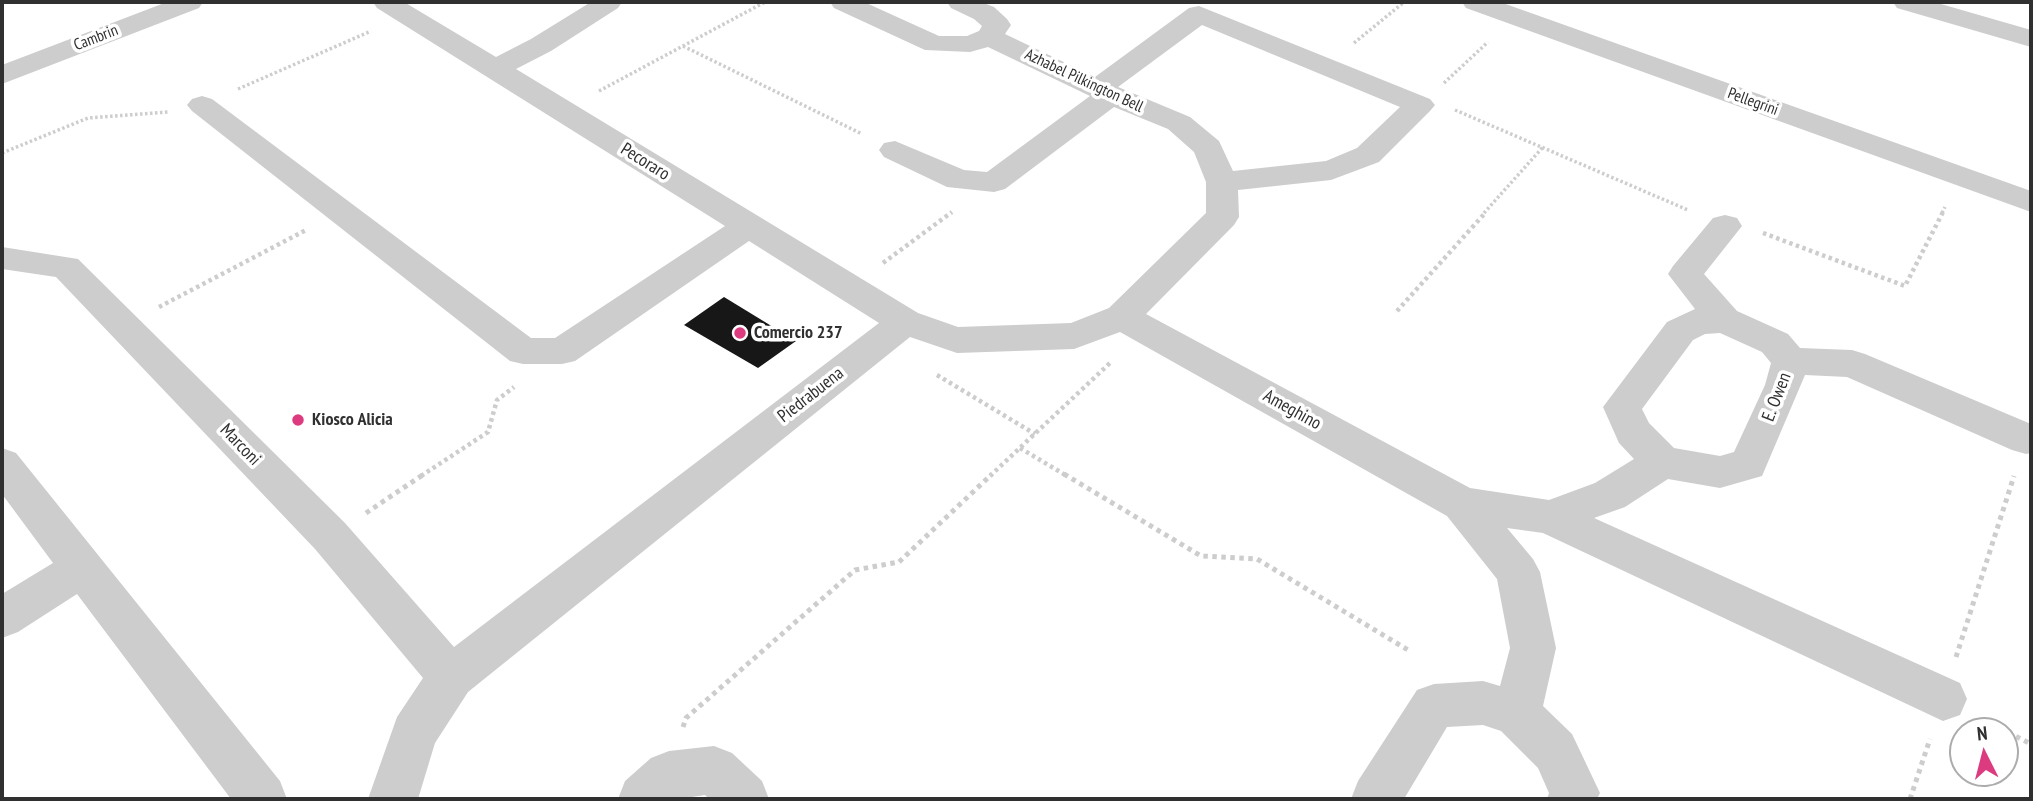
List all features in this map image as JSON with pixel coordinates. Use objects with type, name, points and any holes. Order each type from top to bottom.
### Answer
[{"type":"street","name":"Cambrin","points":[[2,75],[190,2]]},
{"type":"street","points":[[494,69],[541,45],[609,2]]},
{"type":"street","points":[[843,2],[935,44],[970,44],[989,37],[997,25],[984,13],[960,2]]},
{"type":"street","name":"Pellegrini","points":[[1475,2],[2031,202]]},
{"type":"street","points":[[1906,2],[2031,39]]},
{"type":"street","name":"Pecoraro","points":[[397,9],[905,322]]},
{"type":"street","points":[[895,150],[958,180],[993,182],[1199,13],[1420,105],[1368,155],[1331,170],[1222,182],[1222,217],[1122,317],[1074,336],[1002,340],[957,340],[905,322]]},
{"type":"street","name":"Azhabel Pilkington Bell","points":[[989,37],[1104,92],[1179,123],[1208,148],[1222,182]]},
{"type":"street","points":[[202,105],[523,351],[562,351],[748,226]]},
{"type":"street","points":[[1724,320],[1685,274],[1725,226]]},
{"type":"street","name":"Marconi","points":[[2,257],[66,267],[330,536],[451,677]]},
{"type":"street","name":"Ameghino","points":[[1122,317],[1462,504]]},
{"type":"street","points":[[1549,517],[1610,495],[1662,462],[1633,432],[1622,407],[1680,331],[1699,321],[1724,320]]},
{"type":"street","name":"E. Owen","points":[[1662,462],[1720,472],[1748,465],[1784,385],[1790,361],[1775,343],[1724,320]]},
{"type":"street","name":"Piedrabuena","points":[[393,799],[414,733],[451,677],[905,322]]},
{"type":"street","points":[[1790,361],[1852,364],[2026,439]]},
{"type":"street","points":[[2,464],[262,799]]},
{"type":"street","points":[[1462,504],[1549,517],[1943,699]]},
{"type":"street","points":[[1462,504],[1518,572],[1533,648],[1517,713]]},
{"type":"street","points":[[2,618],[81,568]]},
{"type":"street","points":[[1376,799],[1434,706],[1483,703],[1517,713],[1555,751],[1575,793],[1572,799]]},
{"type":"street","points":[[656,787],[714,770],[744,799]]},
{"type":"path","points":[[561,111],[765,2]]},
{"type":"path","points":[[1327,66],[1402,3]]},
{"type":"path","points":[[2,153],[88,118],[189,111],[397,9]]},
{"type":"path","points":[[1420,105],[1488,42]]},
{"type":"path","points":[[683,46],[895,150]]},
{"type":"path","points":[[1397,311],[1544,147]]},
{"type":"path","points":[[848,288],[993,182]]},
{"type":"path","points":[[123,326],[341,212]]},
{"type":"path","points":[[330,536],[488,432],[497,400],[562,351]]},
{"type":"path","points":[[656,787],[686,718],[855,570],[899,562],[1119,355]]},
{"type":"path","points":[[933,372],[1035,434]]},
{"type":"path","points":[[1910,799],[2026,439]]},
{"type":"path","points":[[1020,448],[1201,556],[1257,559],[1408,650]]},
{"type":"building","name":"Comercio 237","points":[[724,297],[796,341],[758,368],[684,325]]},
{"type":"place","name":"Comercio 237","points":[[740,333]]},
{"type":"place","name":"Kiosco Alicia","points":[[298,420]]}]
